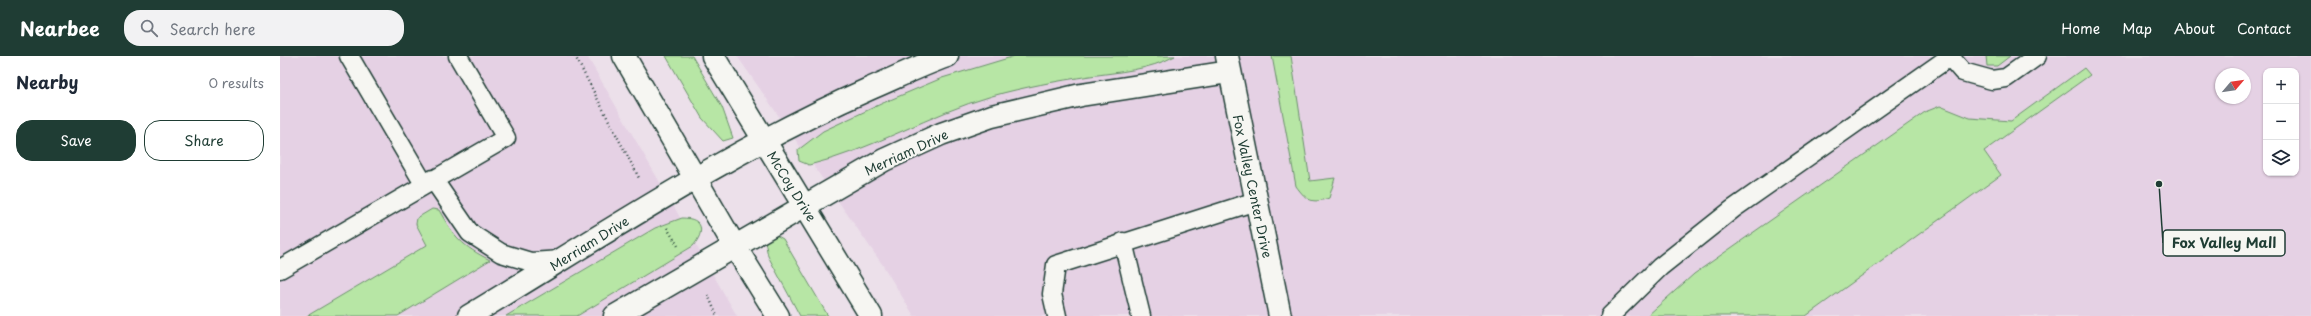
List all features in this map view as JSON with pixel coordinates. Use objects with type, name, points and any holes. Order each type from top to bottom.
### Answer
[{"type":"street","points":[[624,56],[734,245],[778,316]]},
{"type":"street","name":"McCoy Drive","points":[[713,56],[871,316]]},
{"type":"street","name":"Merriam Drive","points":[[469,316],[695,178],[763,140],[818,111],[947,56]]},
{"type":"street","name":"Merriam Drive","points":[[615,316],[734,245],[884,160],[941,134],[992,116],[1081,95],[1228,64]]},
{"type":"street","name":"Fox Valley Center Drive","points":[[1228,64],[1280,316]]},
{"type":"lane","points":[[349,56],[429,181],[470,232],[501,253],[531,262],[562,260]]},
{"type":"lane","points":[[280,269],[429,181],[506,138],[458,56]]},
{"type":"lane","points":[[1610,316],[1660,267],[1733,209],[1951,56],[1963,72],[1992,80],[2006,78],[2037,56]]},
{"type":"lane","points":[[1057,316],[1052,294],[1056,265],[1123,242],[1256,201]]},
{"type":"lane","points":[[1123,242],[1141,316]]},
{"type":"path","points":[[575,56],[653,204],[710,299],[717,316]]},
{"type":"shaded area","points":[[280,56],[587,56],[737,316],[280,316]]},
{"type":"shaded area","points":[[737,56],[2311,56],[2311,316],[914,316],[882,264]]},
{"type":"green space","points":[[666,56],[692,56],[722,107],[733,138],[723,141],[702,118]]},
{"type":"green space","points":[[1015,56],[1175,56],[1165,61],[1123,72],[1053,82],[992,96],[946,112],[856,150],[833,158],[809,165],[799,161],[798,150],[823,131],[942,78]]},
{"type":"green space","points":[[1272,56],[1291,56],[1310,181],[1335,178],[1329,198],[1318,201],[1310,200],[1303,195],[1296,186]]},
{"type":"green space","points":[[1986,56],[2010,56],[1997,66],[1987,66]]},
{"type":"green space","points":[[2084,68],[2090,75],[1984,151],[2001,175],[1806,316],[1647,316],[1694,274],[1925,112],[1940,106],[1970,118],[2011,121]]},
{"type":"green space","points":[[432,209],[439,210],[449,227],[460,240],[472,250],[490,260],[398,316],[307,316],[427,245],[416,224],[417,218]]},
{"type":"green space","points":[[682,218],[695,220],[700,227],[701,231],[693,246],[577,316],[506,316],[655,228]]},
{"type":"green space","points":[[776,235],[783,239],[828,316],[800,316],[768,256],[765,241]]},
{"type":"place","name":"Fox Valley Mall","points":[[2159,184]]}]
